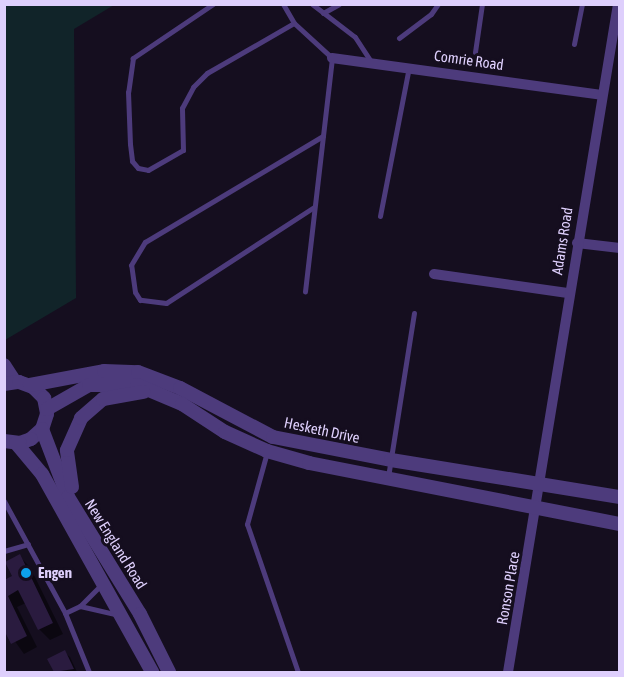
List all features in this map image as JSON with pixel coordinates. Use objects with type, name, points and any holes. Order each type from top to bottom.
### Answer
[{"type":"street","name":"Adams Road","points":[[536,508],[568,293],[618,4]]},
{"type":"street","name":"Comrie Road","points":[[332,58],[370,60],[601,95]]},
{"type":"street","points":[[577,243],[620,248]]},
{"type":"street","points":[[434,274],[568,293]]},
{"type":"street","points":[[4,365],[10,383],[30,385],[42,395],[47,409],[42,429],[31,439],[10,442]]},
{"type":"street","name":"Hesketh Drive","points":[[30,385],[104,371],[138,372],[180,388],[273,437],[391,460],[539,482],[620,497]]},
{"type":"street","points":[[47,409],[76,390],[107,383],[150,388],[182,404],[225,432],[267,451],[620,524]]},
{"type":"street","points":[[85,526],[66,464],[70,439],[81,418],[103,399],[127,393],[147,392],[182,404]]},
{"type":"street","name":"New England Road","points":[[42,429],[68,497],[140,614],[169,672]]},
{"type":"street","name":"New England Road","points":[[10,442],[42,474],[100,585],[152,672]]},
{"type":"street","name":"Ronson Place","points":[[508,672],[536,508]]},
{"type":"lane","points":[[213,4],[133,58],[128,92],[130,144],[132,160],[138,168],[147,170],[183,150],[182,108],[193,87],[207,73],[294,23]]},
{"type":"lane","points":[[283,4],[294,23],[332,58],[304,291]]},
{"type":"lane","points":[[312,4],[355,37],[370,60]]},
{"type":"lane","points":[[323,13],[339,4]]},
{"type":"lane","points":[[399,38],[431,14],[438,4]]},
{"type":"lane","points":[[475,52],[482,4]]},
{"type":"lane","points":[[574,44],[582,4]]},
{"type":"lane","points":[[380,216],[409,66]]},
{"type":"lane","points":[[314,207],[166,303],[140,300],[135,292],[131,265],[145,242],[323,136]]},
{"type":"lane","points":[[388,477],[414,313]]},
{"type":"lane","points":[[273,437],[247,524],[298,672]]},
{"type":"lane","points":[[4,501],[65,613],[89,672]]},
{"type":"lane","points":[[4,551],[28,544]]},
{"type":"lane","points":[[65,613],[80,606],[100,585]]},
{"type":"lane","points":[[80,606],[118,615]]},
{"type":"green space","points":[[4,5],[114,5],[74,29],[76,298],[5,340]]},
{"type":"building","points":[[20,554],[53,623],[38,630],[18,590],[8,596],[27,636],[11,644],[4,630],[4,580],[12,576],[5,562]]},
{"type":"building","points":[[65,650],[74,669],[54,672],[47,659]]},
{"type":"place","name":"Engen","points":[[26,573]]}]
